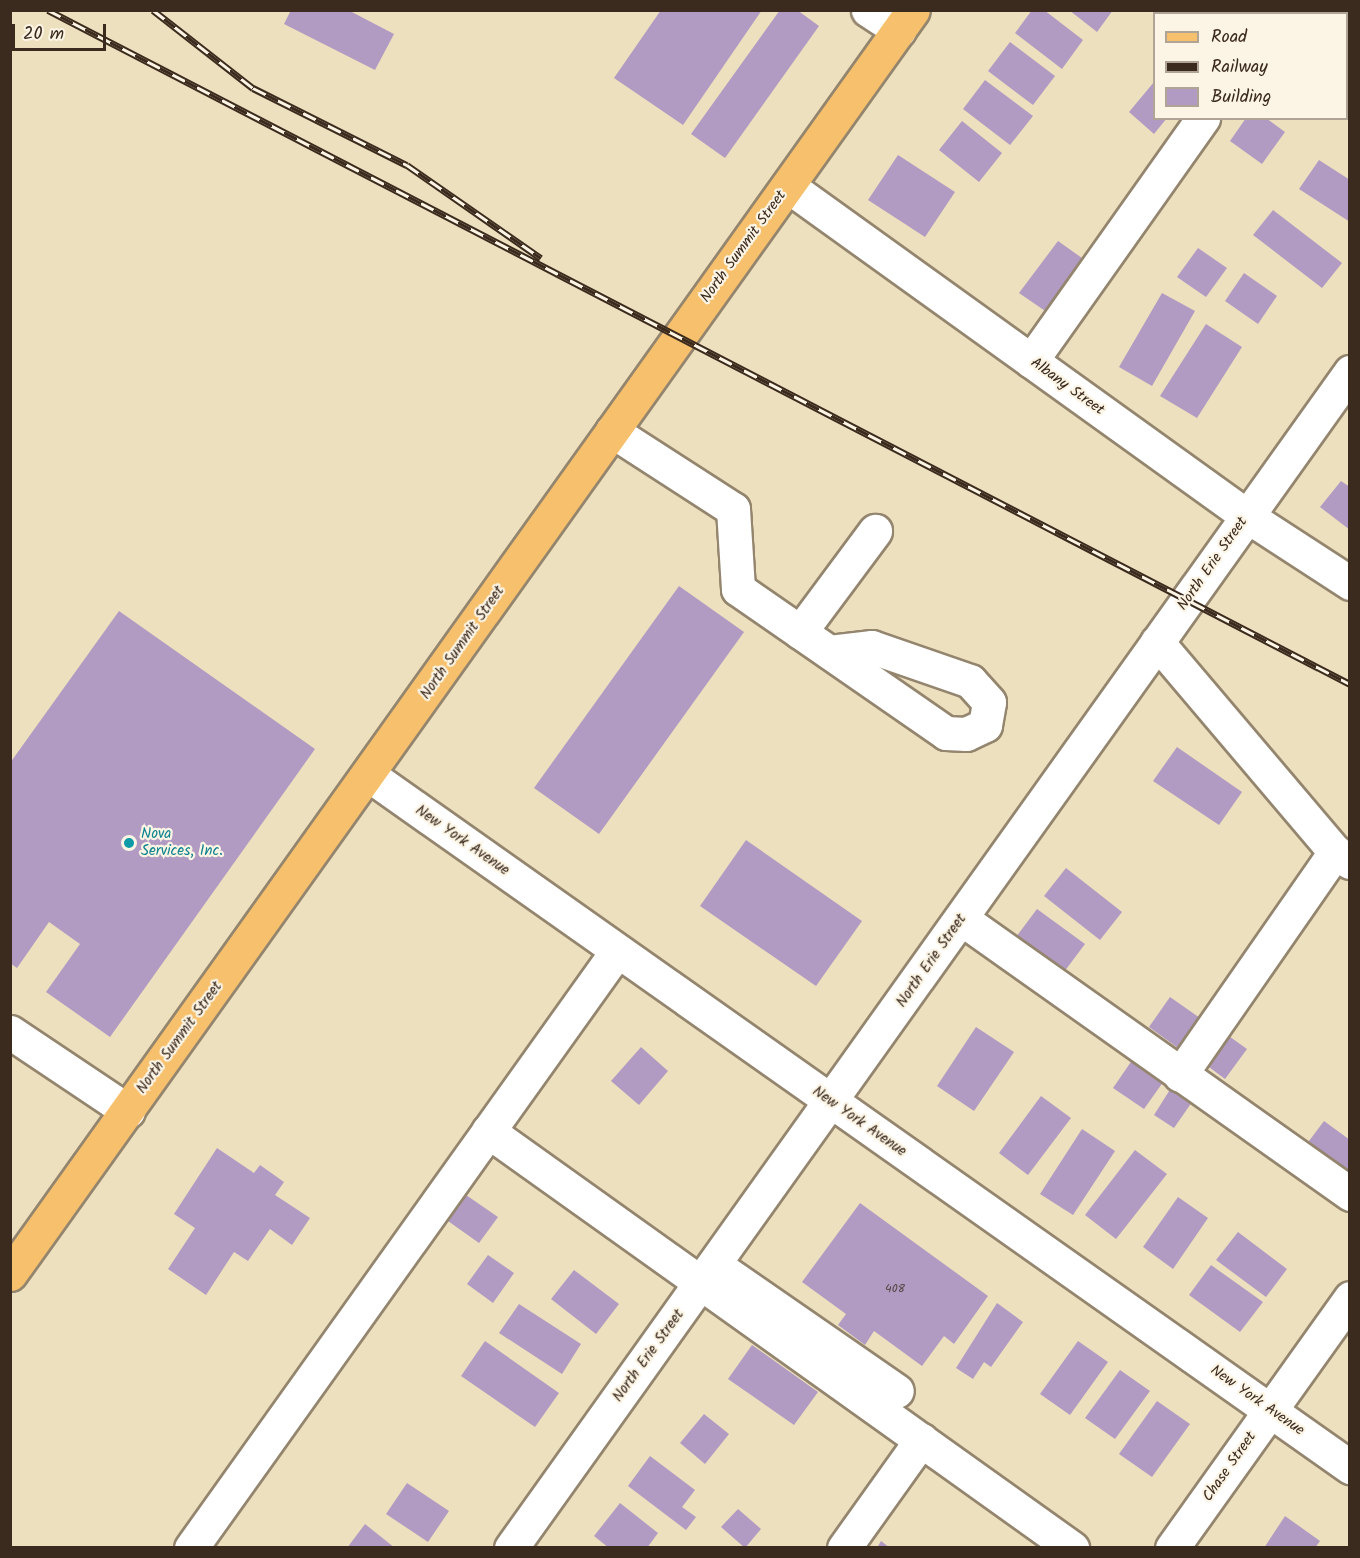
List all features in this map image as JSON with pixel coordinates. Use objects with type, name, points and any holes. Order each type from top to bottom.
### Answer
[{"type":"main road","name":"North Summit Street","points":[[10,1274],[369,776],[906,20]]},
{"type":"street","points":[[868,10],[906,20]]},
{"type":"street","points":[[1031,362],[1202,120]]},
{"type":"street","name":"Albany Street","points":[[788,186],[1247,516],[1350,583]]},
{"type":"street","name":"North Erie Street","points":[[511,1548],[832,1102],[1350,372]]},
{"type":"street","points":[[612,431],[733,508],[738,589],[829,652]]},
{"type":"street","points":[[800,632],[875,531]]},
{"type":"street","points":[[1157,642],[1342,857],[1180,1075]]},
{"type":"street","name":"New York Avenue","points":[[369,776],[1350,1467]]},
{"type":"street","points":[[962,919],[1350,1194]]},
{"type":"street","points":[[191,1548],[617,951]]},
{"type":"street","points":[[10,1032],[128,1111]]},
{"type":"street","points":[[488,1131],[708,1274],[897,1391]]},
{"type":"street","points":[[708,1274],[921,1440],[1072,1548]]},
{"type":"street","name":"Chase Street","points":[[1172,1548],[1350,1298]]},
{"type":"street","points":[[844,1548],[921,1440]]},
{"type":"building","points":[[291,10],[348,10],[394,34],[375,70],[284,24]]},
{"type":"building","points":[[661,10],[762,10],[683,125],[614,78]]},
{"type":"building","points":[[780,10],[797,10],[819,26],[725,158],[691,134]]},
{"type":"building","points":[[1032,10],[1044,10],[1083,40],[1062,69],[1015,33]]},
{"type":"building","points":[[1069,10],[1113,10],[1097,32]]},
{"type":"building","points":[[1204,10],[1221,10],[1224,12],[1203,12]]},
{"type":"building","points":[[1238,10],[1264,10],[1263,12]]},
{"type":"building","points":[[1010,42],[1055,76],[1033,105],[988,71]]},
{"type":"building","points":[[985,80],[1033,116],[1010,145],[963,109]]},
{"type":"building","points":[[1153,83],[1153,120],[1165,120],[1154,134],[1129,112]]},
{"type":"building","points":[[1245,120],[1269,120],[1285,132],[1262,164],[1230,141]]},
{"type":"building","points":[[962,121],[1002,153],[979,182],[939,150]]},
{"type":"building","points":[[898,155],[955,192],[925,237],[868,200]]},
{"type":"building","points":[[1319,160],[1350,180],[1350,222],[1299,189]]},
{"type":"building","points":[[1273,210],[1342,263],[1322,288],[1253,235]]},
{"type":"building","points":[[1058,241],[1089,263],[1051,315],[1019,293]]},
{"type":"building","points":[[1198,248],[1227,268],[1206,297],[1177,277]]},
{"type":"building","points":[[1244,273],[1277,296],[1258,324],[1225,301]]},
{"type":"building","points":[[1162,293],[1195,311],[1152,386],[1119,367]]},
{"type":"building","points":[[1206,324],[1242,347],[1197,418],[1160,396]]},
{"type":"building","points":[[1341,481],[1350,487],[1350,530],[1320,507]]},
{"type":"building","points":[[679,586],[744,632],[599,834],[534,788]]},
{"type":"building","name":"Nova Services, Inc.","points":[[119,611],[315,749],[110,1037],[46,992],[80,944],[49,922],[17,968],[10,963],[10,763]]},
{"type":"building","points":[[1177,747],[1242,792],[1219,825],[1153,781]]},
{"type":"building","points":[[746,840],[862,921],[816,986],[700,906]]},
{"type":"building","points":[[1066,868],[1122,912],[1100,940],[1044,896]]},
{"type":"building","points":[[1037,909],[1085,944],[1061,976],[1013,941]]},
{"type":"building","points":[[1170,997],[1200,1018],[1178,1048],[1149,1027]]},
{"type":"building","points":[[976,1027],[1014,1052],[974,1111],[937,1086]]},
{"type":"building","points":[[1226,1034],[1247,1049],[1225,1079],[1205,1064]]},
{"type":"building","points":[[641,1047],[668,1071],[639,1105],[611,1081]]},
{"type":"building","points":[[1135,1056],[1166,1078],[1144,1109],[1113,1088]]},
{"type":"building","points":[[1171,1088],[1192,1102],[1174,1128],[1154,1115]]},
{"type":"building","points":[[1041,1096],[1071,1118],[1028,1175],[999,1153]]},
{"type":"building","points":[[1324,1121],[1350,1140],[1350,1182],[1303,1149]]},
{"type":"building","points":[[1082,1129],[1115,1151],[1073,1215],[1040,1194]]},
{"type":"building","points":[[217,1148],[254,1173],[260,1165],[284,1182],[275,1195],[310,1218],[292,1245],[270,1229],[248,1261],[234,1252],[206,1295],[168,1269],[195,1228],[174,1214]]},
{"type":"building","points":[[1135,1150],[1167,1174],[1116,1239],[1085,1215]]},
{"type":"building","points":[[466,1195],[498,1217],[479,1243],[448,1221]]},
{"type":"building","points":[[1178,1197],[1208,1218],[1173,1269],[1143,1247]]},
{"type":"building","points":[[860,1203],[988,1296],[954,1344],[944,1336],[922,1366],[874,1331],[865,1345],[838,1325],[846,1314],[802,1282]]},
{"type":"building","points":[[1238,1232],[1287,1269],[1266,1297],[1216,1260]]},
{"type":"building","points":[[488,1255],[514,1273],[493,1303],[467,1284]]},
{"type":"building","points":[[1211,1265],[1263,1302],[1240,1332],[1189,1295]]},
{"type":"building","points":[[574,1270],[619,1304],[596,1334],[551,1299]]},
{"type":"building","points":[[997,1303],[1023,1322],[991,1367],[984,1362],[973,1379],[956,1368]]},
{"type":"building","points":[[519,1304],[581,1344],[562,1374],[499,1333]]},
{"type":"building","points":[[485,1341],[559,1393],[535,1427],[461,1376]]},
{"type":"building","points":[[1078,1341],[1108,1362],[1070,1415],[1040,1394]]},
{"type":"building","points":[[752,1345],[818,1392],[794,1425],[728,1379]]},
{"type":"building","points":[[1120,1370],[1150,1391],[1115,1439],[1085,1418]]},
{"type":"building","points":[[1157,1401],[1190,1424],[1152,1477],[1119,1454]]},
{"type":"building","points":[[704,1414],[729,1434],[705,1464],[680,1443]]},
{"type":"building","points":[[650,1456],[695,1490],[682,1507],[696,1517],[686,1530],[628,1486]]},
{"type":"building","points":[[407,1483],[449,1511],[428,1542],[386,1514]]},
{"type":"building","points":[[620,1503],[658,1533],[647,1548],[609,1548],[594,1536]]},
{"type":"building","points":[[738,1509],[761,1529],[745,1548],[721,1527]]},
{"type":"building","points":[[1285,1516],[1320,1541],[1315,1548],[1264,1548]]},
{"type":"building","points":[[365,1524],[395,1548],[347,1548]]},
{"type":"building","points":[[881,1541],[890,1548],[877,1548]]},
{"type":"railway","points":[[48,10],[1350,684]]},
{"type":"railway","points":[[153,10],[253,88],[407,165],[541,258]]},
{"type":"place","name":"Nova Services, Inc.","points":[[129,843]]}]
